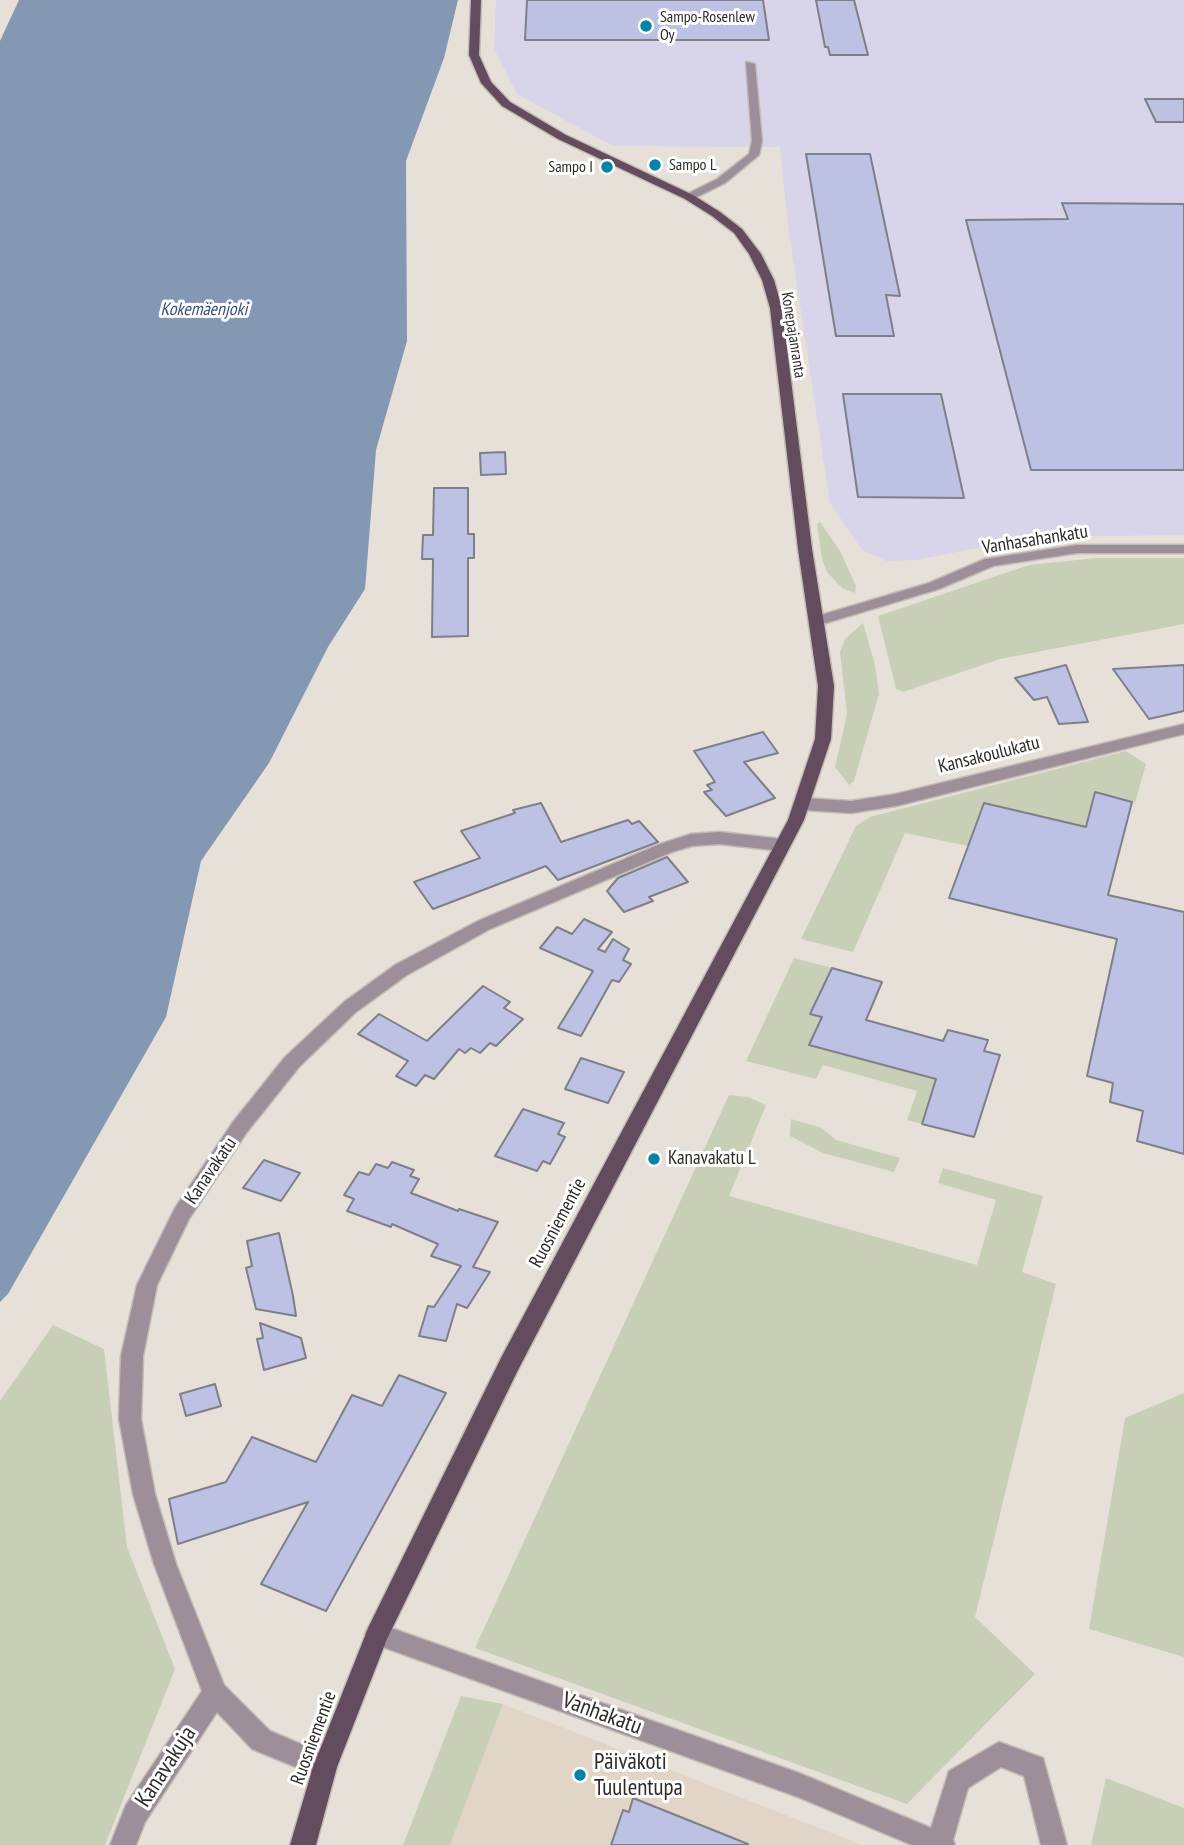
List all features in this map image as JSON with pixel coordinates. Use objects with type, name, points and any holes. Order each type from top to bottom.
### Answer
[{"type":"main road","name":"Konepajanranta","points":[[475,0],[474,55],[486,83],[506,104],[562,137],[689,197],[738,231],[755,254],[768,280],[776,308],[816,621]]},
{"type":"main road","name":"Ruosniementie","points":[[303,1845],[325,1767],[377,1634],[510,1363],[803,803],[823,739],[826,686],[816,621]]},
{"type":"street","points":[[689,197],[721,181],[754,155],[757,141],[750,64]]},
{"type":"street","name":"Vanhasahankatu","points":[[816,621],[934,586],[990,562],[1077,549],[1184,549]]},
{"type":"street","name":"Kansakoulukatu","points":[[803,803],[851,807],[896,800],[1184,729]]},
{"type":"street","name":"Kanavakatu","points":[[325,1767],[261,1740],[215,1693],[165,1564],[144,1494],[130,1419],[132,1356],[147,1285],[182,1214],[240,1126],[292,1062],[350,1007],[401,970],[484,925],[691,840],[719,838],[782,845]]},
{"type":"street","name":"Vanhakatu","points":[[377,1634],[799,1785],[941,1844]]},
{"type":"street","name":"Kanavakuja","points":[[123,1845],[135,1814],[215,1693]]},
{"type":"street","points":[[941,1844],[958,1780],[999,1754],[1034,1767],[1054,1845]]},
{"type":"shaded area","points":[[496,0],[1184,0],[1184,535],[1034,537],[916,560],[887,561],[862,550],[830,503],[788,226],[780,147],[613,146],[517,94],[494,49]]},
{"type":"shaded area","name":"Päiväkoti Tuulentupa","points":[[503,1704],[862,1845],[450,1845]]},
{"type":"green space","points":[[820,522],[840,551],[856,586],[855,593],[842,588],[827,572],[822,559],[817,524]]},
{"type":"green space","points":[[1096,558],[1184,558],[1184,624],[1000,659],[903,692],[896,689],[878,616],[1029,565]]},
{"type":"green space","points":[[863,623],[875,665],[879,694],[854,781],[849,785],[835,767],[847,714],[840,652],[845,639]]},
{"type":"green space","points":[[1126,751],[1146,764],[1135,803],[1095,793],[1086,827],[985,803],[968,846],[905,833],[853,952],[801,939],[856,826],[870,817]]},
{"type":"green space","points":[[794,958],[832,968],[811,1014],[822,1017],[810,1045],[936,1079],[922,1124],[907,1120],[917,1091],[823,1065],[816,1079],[746,1061]]},
{"type":"green space","points":[[729,1095],[748,1097],[766,1105],[729,1196],[977,1265],[996,1200],[938,1183],[943,1168],[1043,1196],[1022,1272],[1056,1284],[975,1617],[1035,1674],[907,1804],[475,1648]]},
{"type":"green space","points":[[791,1119],[822,1128],[836,1140],[900,1158],[894,1172],[823,1153],[790,1136]]},
{"type":"green space","points":[[53,1325],[104,1349],[127,1547],[175,1669],[105,1845],[0,1845],[0,1401]]},
{"type":"green space","points":[[1184,1393],[1184,1657],[1089,1629],[1125,1418]]},
{"type":"green space","points":[[461,1696],[503,1704],[450,1845],[403,1845]]},
{"type":"green space","points":[[1106,1778],[1184,1808],[1184,1845],[1091,1845]]},
{"type":"water","name":"Kokemäenjoki","points":[[19,0],[458,0],[444,58],[406,161],[407,341],[376,450],[365,589],[328,647],[269,763],[201,861],[166,1017],[8,1294],[0,1302],[0,41]]},
{"type":"building","name":"Sampo-Rosenlew Oy","points":[[527,0],[763,0],[769,40],[525,40]]},
{"type":"building","points":[[816,0],[854,0],[868,55],[830,55],[828,47],[825,47]]},
{"type":"building","points":[[1145,99],[1184,99],[1184,122],[1156,122]]},
{"type":"building","points":[[806,154],[870,154],[900,296],[886,295],[894,336],[836,336]]},
{"type":"building","points":[[1062,203],[1184,204],[1184,470],[1031,470],[966,220],[1068,219]]},
{"type":"building","points":[[843,394],[941,394],[964,498],[858,497]]},
{"type":"building","points":[[505,452],[506,474],[481,475],[480,453]]},
{"type":"building","points":[[434,488],[468,488],[468,534],[474,534],[474,558],[468,558],[468,636],[432,637],[433,559],[422,559],[423,535],[433,535]]},
{"type":"building","points":[[1066,665],[1088,722],[1059,724],[1047,697],[1034,700],[1015,678]]},
{"type":"building","points":[[1184,665],[1184,711],[1149,719],[1113,669]]},
{"type":"building","points":[[763,732],[778,753],[744,762],[775,798],[726,816],[704,792],[712,790],[707,785],[715,782],[694,751]]},
{"type":"building","points":[[1095,792],[1132,802],[1108,895],[1184,912],[1184,1154],[1137,1141],[1143,1111],[1110,1102],[1113,1083],[1087,1076],[1117,939],[949,898],[984,803],[1086,827]]},
{"type":"building","points":[[541,803],[561,842],[628,820],[632,824],[639,821],[658,842],[558,880],[546,866],[433,909],[414,882],[480,858],[461,831],[515,813],[513,810]]},
{"type":"building","points":[[667,857],[688,882],[649,897],[653,901],[624,912],[607,891],[618,878]]},
{"type":"building","points":[[584,919],[612,932],[598,949],[605,952],[613,939],[629,949],[623,960],[631,964],[619,982],[612,980],[581,1036],[558,1028],[593,971],[540,948],[557,927],[572,934]]},
{"type":"building","points":[[832,968],[882,982],[866,1020],[943,1041],[948,1030],[988,1040],[984,1051],[1000,1055],[974,1137],[922,1124],[936,1079],[809,1045],[822,1017],[810,1014]]},
{"type":"building","points":[[483,986],[510,1002],[504,1008],[523,1019],[496,1046],[490,1043],[480,1053],[471,1048],[465,1053],[459,1049],[434,1079],[425,1075],[416,1086],[396,1076],[408,1061],[358,1034],[379,1014],[427,1041]]},
{"type":"building","points":[[581,1058],[624,1072],[608,1103],[565,1089]]},
{"type":"building","points":[[523,1109],[564,1123],[558,1134],[565,1137],[550,1164],[543,1161],[537,1171],[495,1156]]},
{"type":"building","points":[[264,1160],[300,1173],[281,1201],[243,1188]]},
{"type":"building","points":[[392,1162],[414,1170],[410,1176],[419,1179],[411,1193],[458,1211],[459,1209],[498,1222],[473,1267],[490,1272],[467,1308],[457,1304],[446,1341],[419,1336],[428,1306],[434,1307],[461,1266],[431,1256],[438,1244],[392,1224],[391,1227],[347,1211],[354,1199],[344,1195],[359,1172],[369,1175],[376,1164],[388,1168]]},
{"type":"building","points":[[279,1233],[296,1316],[256,1309],[246,1268],[252,1266],[247,1241]]},
{"type":"building","points":[[260,1323],[301,1338],[306,1358],[264,1370],[257,1339],[263,1338]]},
{"type":"building","points":[[399,1375],[446,1393],[326,1611],[261,1584],[308,1502],[178,1544],[169,1499],[226,1482],[252,1437],[316,1462],[352,1395],[382,1406]]},
{"type":"building","points":[[215,1384],[221,1406],[186,1416],[180,1394]]},
{"type":"building","points":[[633,1798],[748,1845],[611,1845],[623,1810],[629,1812]]},
{"type":"place","name":"Sampo-Rosenlew Oy","points":[[646,26]]},
{"type":"place","name":"Sampo L","points":[[655,165]]},
{"type":"place","name":"Sampo I","points":[[607,167]]},
{"type":"place","name":"Kanavakatu L","points":[[654,1159]]},
{"type":"place","name":"Päiväkoti Tuulentupa","points":[[580,1775]]}]
